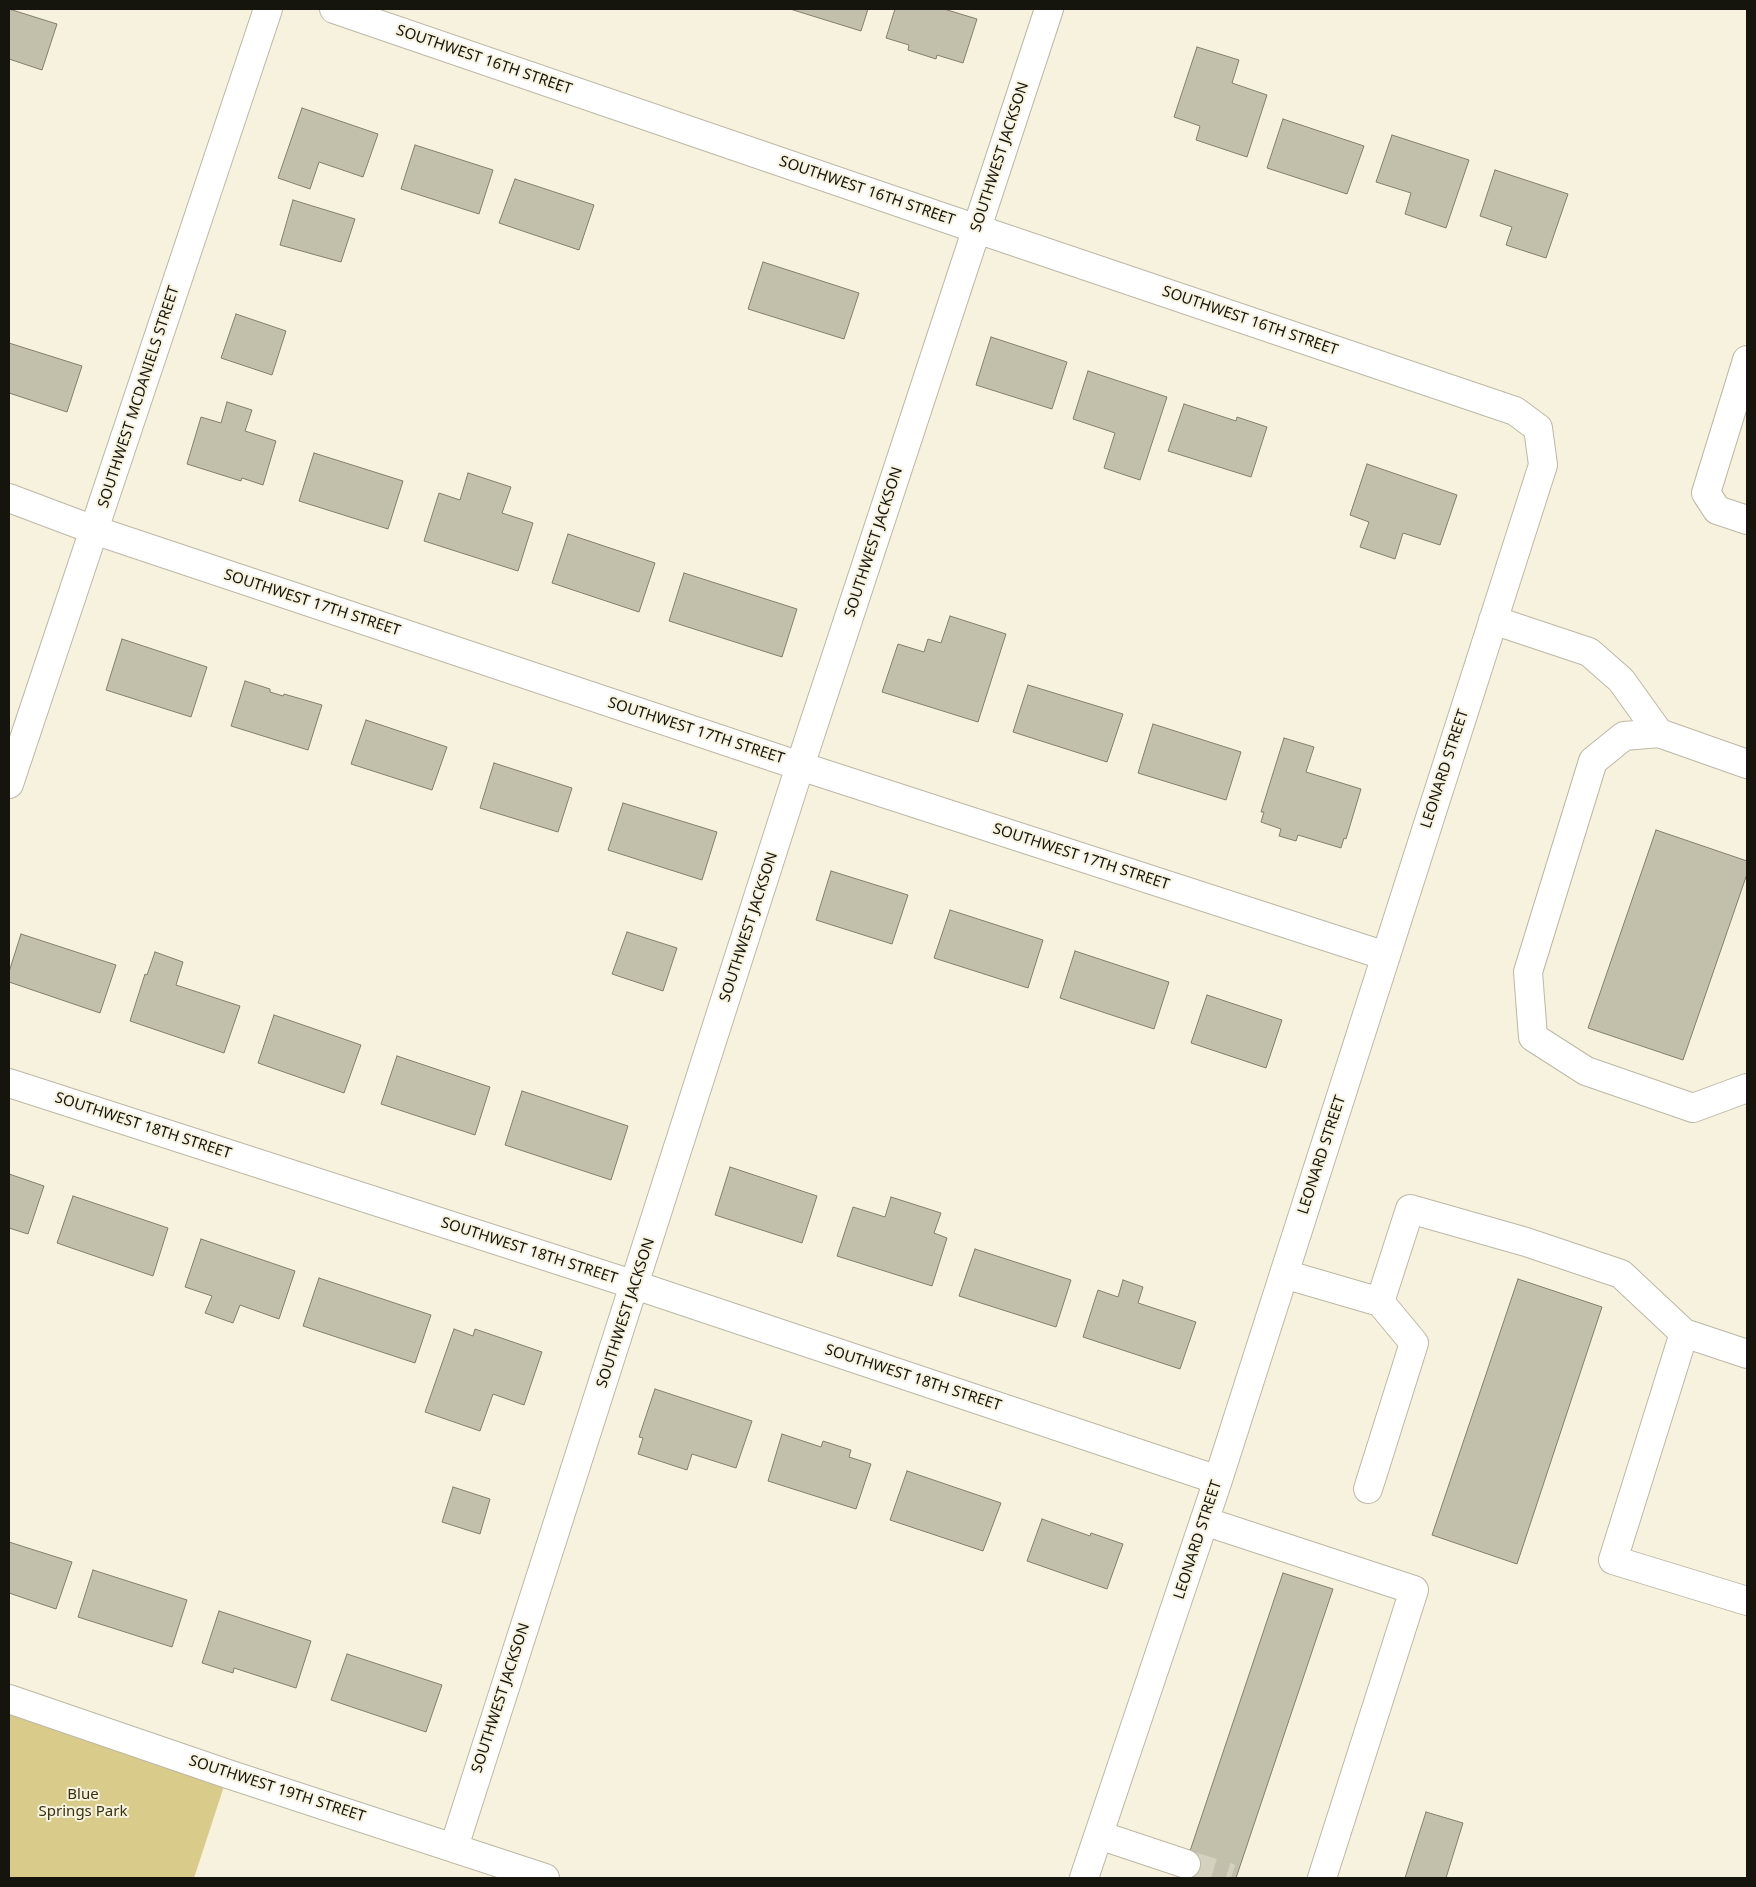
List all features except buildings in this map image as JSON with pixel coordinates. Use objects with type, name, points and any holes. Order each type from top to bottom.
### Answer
[{"type":"street","name":"SOUTHWEST MCDANIELS STREET","points":[[9,784],[268,9]]},
{"type":"street","name":"SOUTHWEST 16TH STREET","points":[[334,9],[976,229],[1515,410],[1538,428]]},
{"type":"street","name":"SOUTHWEST JACKSON","points":[[454,1847],[800,766],[1049,9]]},
{"type":"street","points":[[1747,360],[1706,493],[1717,510],[1747,520]]},
{"type":"street","name":"LEONARD STREET","points":[[1084,1878],[1218,1480],[1543,466],[1538,428]]},
{"type":"street","name":"SOUTHWEST 17TH STREET","points":[[9,498],[94,530],[800,766],[1386,956]]},
{"type":"street","points":[[1493,620],[1590,652],[1620,680],[1659,733]]},
{"type":"street","points":[[1747,764],[1659,733],[1624,736],[1593,761],[1528,972],[1533,1037],[1586,1071],[1693,1108],[1747,1088]]},
{"type":"street","name":"SOUTHWEST 18TH STREET","points":[[9,1083],[635,1285],[1218,1480]]},
{"type":"street","points":[[1380,1302],[1410,1209],[1526,1242],[1621,1274],[1684,1333],[1747,1354]]},
{"type":"street","points":[[1284,1274],[1380,1302],[1414,1343],[1368,1489]]},
{"type":"street","points":[[1684,1333],[1613,1560],[1747,1601]]},
{"type":"street","points":[[1204,1521],[1414,1590],[1322,1878]]},
{"type":"street","name":"SOUTHWEST 19TH STREET","points":[[9,1699],[228,1774],[545,1878]]},
{"type":"street","points":[[1099,1835],[1186,1864]]},
{"type":"green space","name":"Blue Springs Park","points":[[9,1699],[228,1774],[194,1878],[9,1878]]},
{"type":"tunnel","points":[[1186,1864],[1231,1878]]}]
